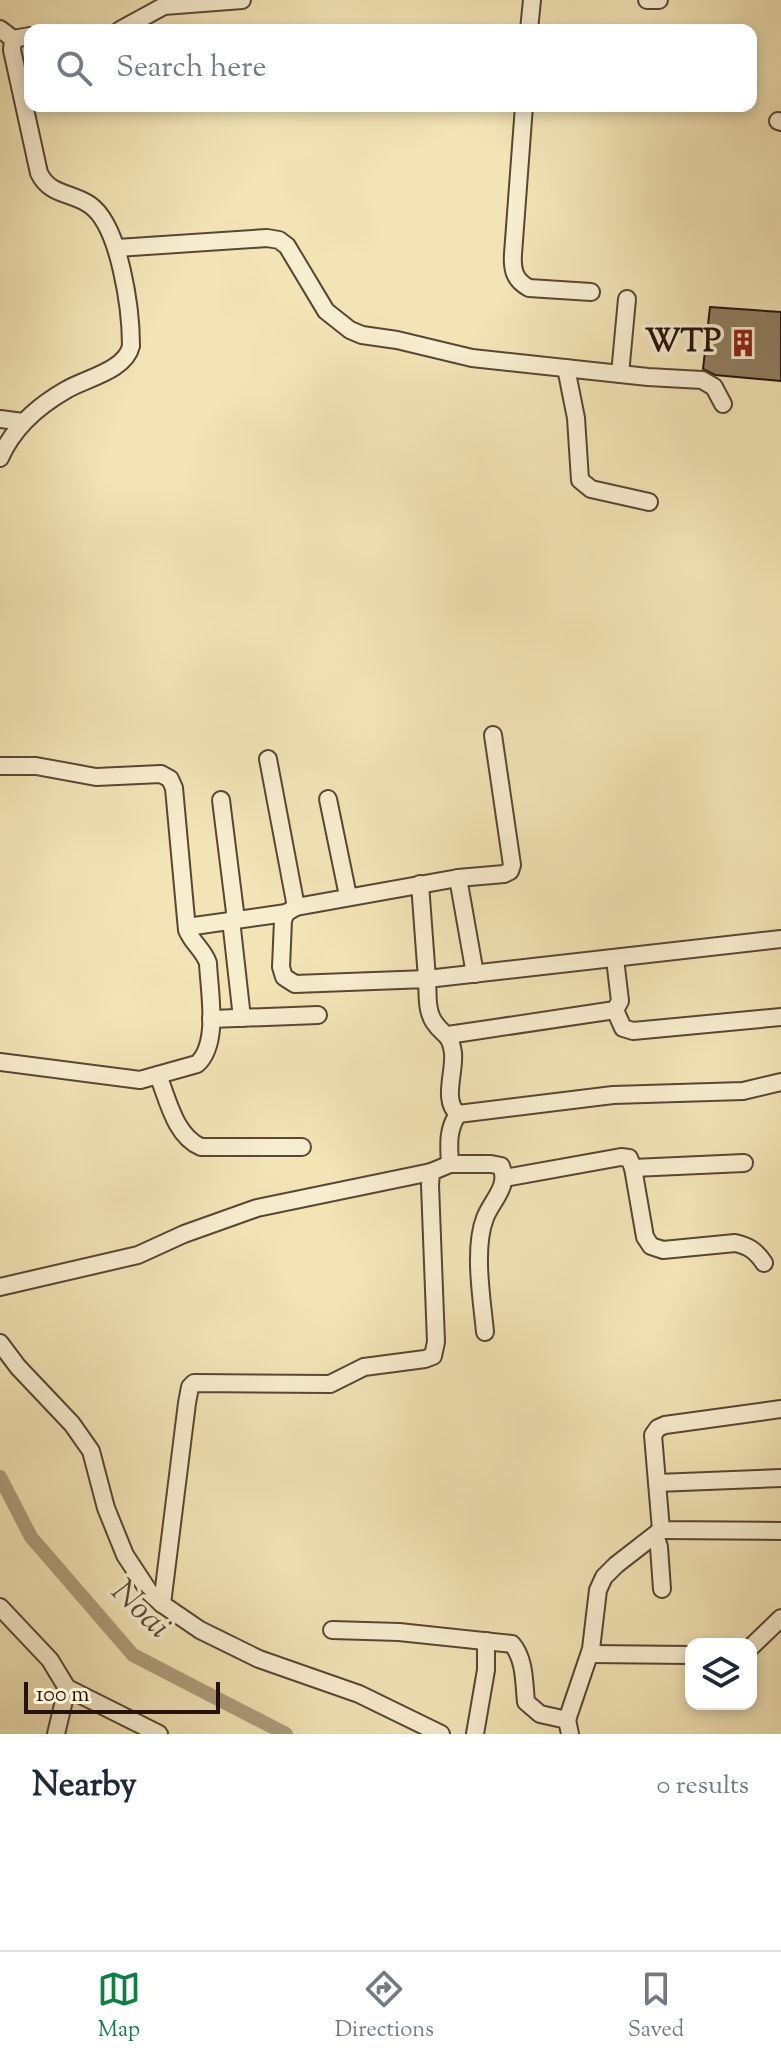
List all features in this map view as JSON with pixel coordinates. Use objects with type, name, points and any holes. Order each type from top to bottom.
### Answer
[{"type":"street","points":[[131,24],[164,6],[242,0]]},
{"type":"street","points":[[530,24],[532,0]]},
{"type":"street","points":[[647,0],[659,0]]},
{"type":"street","points":[[14,35],[12,50],[24,111]]},
{"type":"street","points":[[0,458],[23,422],[65,390],[120,364],[129,355],[131,337],[117,248],[100,213],[78,199],[50,189],[43,181],[24,112]]},
{"type":"street","points":[[524,112],[514,274],[529,288],[591,292]]},
{"type":"street","points":[[117,248],[267,238],[279,240],[293,254],[326,311],[350,330],[472,358],[702,380],[714,387],[723,404]]},
{"type":"street","points":[[620,374],[627,299]]},
{"type":"street","points":[[566,368],[576,418],[580,480],[591,489],[649,502]]},
{"type":"street","points":[[0,419],[23,422]]},
{"type":"street","points":[[187,927],[291,910],[348,896],[510,871],[512,865],[493,735]]},
{"type":"street","points":[[268,759],[291,910],[283,920],[281,967],[284,977],[295,984],[427,979],[781,939]]},
{"type":"street","points":[[0,766],[36,766],[96,777],[161,774],[170,779],[174,788],[187,927],[192,943],[204,952],[208,963],[212,1035],[204,1058],[186,1068],[140,1080],[0,1062]]},
{"type":"street","points":[[328,799],[348,896]]},
{"type":"street","points":[[221,800],[242,1018]]},
{"type":"street","points":[[458,878],[475,974]]},
{"type":"street","points":[[420,884],[429,1009],[433,1021],[448,1035],[453,1055],[451,1105],[458,1114]]},
{"type":"street","points":[[615,959],[620,1001],[615,1010]]},
{"type":"street","points":[[448,1035],[615,1010]]},
{"type":"street","points":[[615,1010],[623,1028],[633,1031],[781,1017]]},
{"type":"street","points":[[211,1019],[318,1015]]},
{"type":"street","points":[[158,1075],[182,1134],[191,1143],[201,1147],[302,1147]]},
{"type":"street","points":[[458,1114],[613,1095],[743,1091],[781,1082]]},
{"type":"street","points":[[450,1164],[449,1137],[458,1114]]},
{"type":"street","points":[[505,1178],[629,1158],[645,1237],[651,1246],[663,1250],[735,1243],[756,1252],[764,1263]]},
{"type":"street","points":[[633,1168],[744,1163]]},
{"type":"street","points":[[0,1287],[138,1255],[184,1234],[257,1208],[431,1172],[450,1164],[491,1164],[501,1166],[505,1178],[485,1218],[481,1234],[485,1332]]},
{"type":"street","points":[[162,1604],[187,1403],[190,1387],[194,1383],[330,1384],[364,1367],[433,1356],[436,1342],[429,1207],[431,1172]]},
{"type":"street","points":[[0,1343],[18,1367],[72,1424],[91,1451],[106,1508],[125,1555],[150,1593],[162,1604],[200,1630],[259,1659],[359,1694],[441,1734]]},
{"type":"street","points":[[662,1589],[653,1435],[658,1428],[781,1409]]},
{"type":"street","points":[[657,1483],[781,1478]]},
{"type":"street","points":[[332,1630],[399,1632],[512,1644],[518,1651],[526,1702],[540,1714],[568,1727],[590,1654],[598,1590],[604,1577],[616,1565],[658,1532],[781,1531]]},
{"type":"street","points":[[0,1607],[50,1660],[67,1688],[159,1734]]},
{"type":"street","points":[[757,1641],[781,1618]]},
{"type":"street","points":[[475,1734],[486,1670],[486,1641]]},
{"type":"street","points":[[590,1654],[685,1655]]},
{"type":"street","points":[[56,1734],[67,1688]]},
{"type":"building","name":"WTP","points":[[710,307],[781,312],[781,381],[715,375],[703,369]]},
{"type":"waterway","name":"Noai","points":[[0,1477],[31,1537],[133,1655],[286,1734]]},
{"type":"place","name":"WTP","points":[[743,343]]}]
